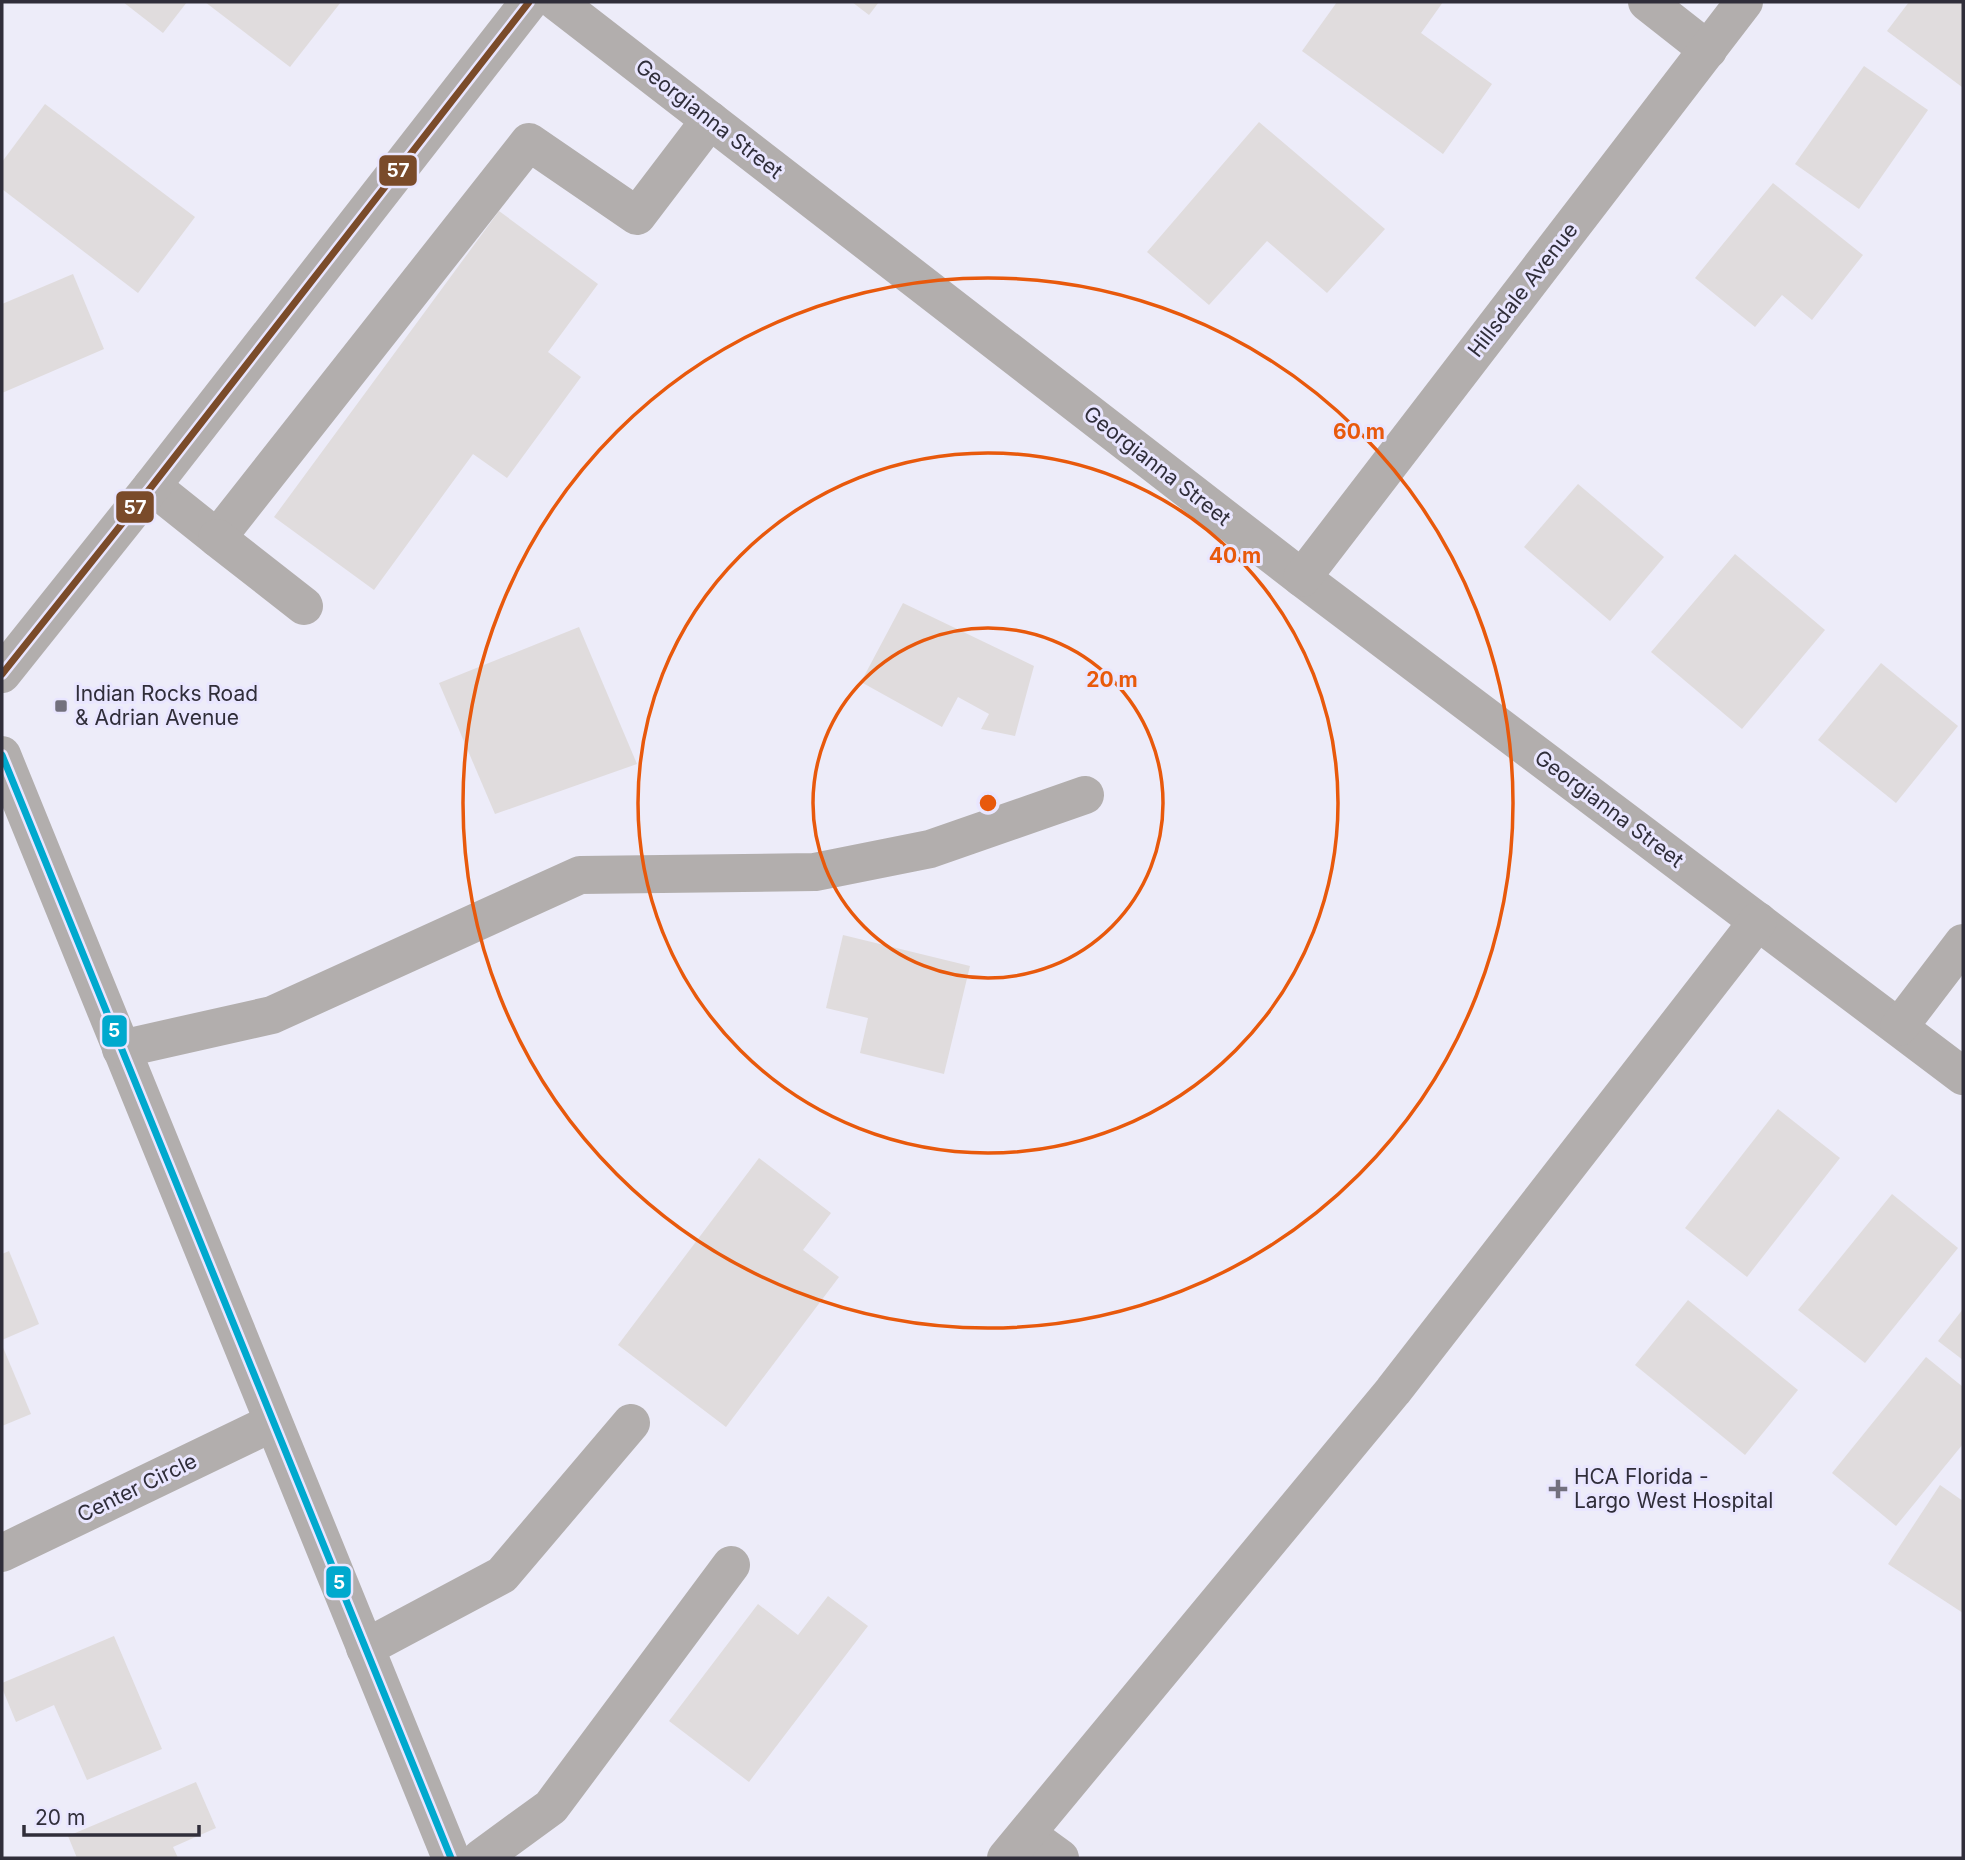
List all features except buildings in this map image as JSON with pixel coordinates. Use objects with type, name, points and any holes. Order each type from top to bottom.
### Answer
[{"type":"street","points":[[2,674],[152,486],[528,2]]},
{"type":"street","name":"Georgianna Street","points":[[557,2],[1302,578],[1963,1076]]},
{"type":"street","points":[[1647,2],[1708,50]]},
{"type":"street","name":"Hillsdale Avenue","points":[[1302,578],[1744,2]]},
{"type":"street","points":[[217,538],[529,142],[637,216],[710,120]]},
{"type":"street","points":[[152,486],[304,606]]},
{"type":"street","points":[[2,755],[450,1858]]},
{"type":"street","points":[[121,1049],[272,1015],[580,875],[815,872],[930,849],[1085,795]]},
{"type":"street","points":[[1060,1858],[1016,1846],[1393,1391],[1758,921]]},
{"type":"street","points":[[1899,1027],[1963,943]]},
{"type":"street","name":"Center Circle","points":[[2,1553],[272,1423]]},
{"type":"street","points":[[365,1648],[502,1574],[631,1423]]},
{"type":"street","points":[[481,1858],[551,1807],[731,1565]]},
{"type":"transit line","name":"57","points":[[2,674],[529,2]]},
{"type":"transit line","name":"5","points":[[2,755],[451,1858]]},
{"type":"place","name":"Indian Rocks Road & Adrian Avenue","points":[[61,706]]},
{"type":"place","name":"HCA Florida - Largo West Hospital","points":[[1558,1489]]}]
